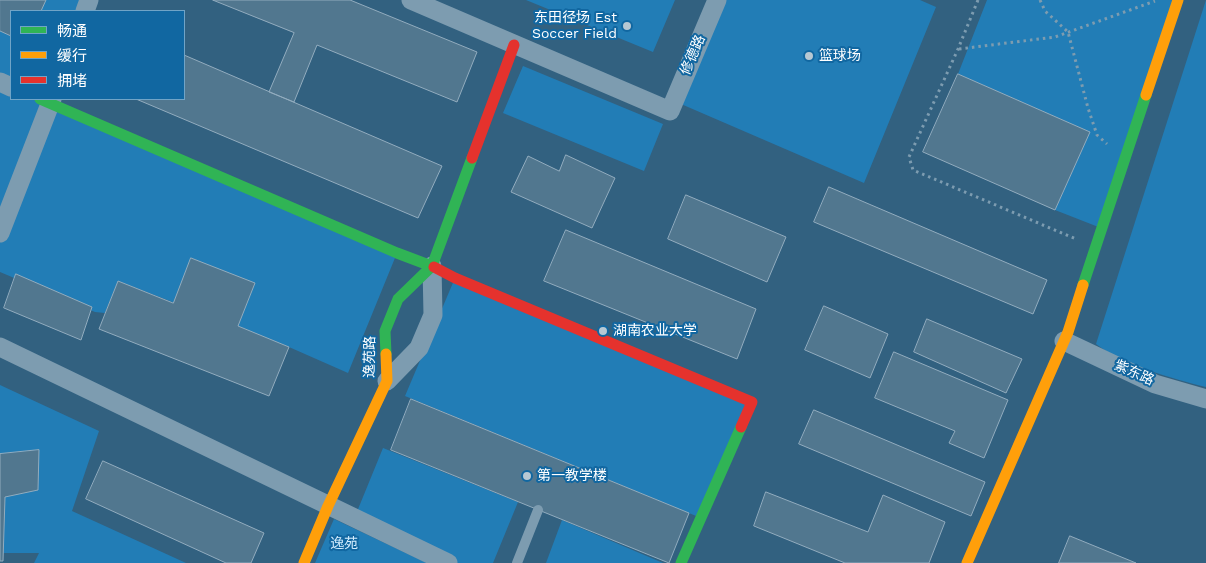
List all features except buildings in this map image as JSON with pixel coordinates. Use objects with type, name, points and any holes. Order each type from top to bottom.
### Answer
[{"type":"street","points":[[411,0],[514,45]]},
{"type":"street","name":"修德路","points":[[514,45],[670,111],[717,0]]},
{"type":"street","points":[[967,563],[1064,341],[1178,0]]},
{"type":"street","name":"逸苑路","points":[[304,563],[328,506],[387,381],[385,331],[398,299],[432,266],[514,45]]},
{"type":"street","points":[[0,233],[47,100],[397,254],[432,266],[455,278],[752,402],[681,563]]},
{"type":"street","points":[[387,381],[419,348],[433,315],[432,266]]},
{"type":"street","name":"紫东路","points":[[1064,341],[1155,384],[1206,399]]},
{"type":"street","points":[[0,347],[448,563]]},
{"type":"lane","points":[[517,563],[538,510]]},
{"type":"path","points":[[978,0],[909,157],[914,170],[1095,248]]},
{"type":"path","points":[[1040,0],[1045,11],[1068,32],[1097,135],[1124,159]]},
{"type":"path","points":[[958,49],[1055,37],[1157,0]]},
{"type":"green space","points":[[0,0],[92,0],[88,10],[10,10],[10,100],[55,100],[397,253],[348,373],[289,347],[118,281],[105,313],[95,312],[0,272]]},
{"type":"green space","name":"东田径场 Est Soccer Field","points":[[526,0],[675,0],[653,52]]},
{"type":"green space","name":"篮球场","points":[[725,0],[920,0],[936,7],[864,183],[681,104]]},
{"type":"green space","points":[[987,0],[1173,0],[1101,228],[1055,210],[1089,132],[958,74]]},
{"type":"green space","points":[[1206,0],[1206,387],[1134,364],[1096,344]]},
{"type":"green space","points":[[523,66],[663,124],[644,171],[503,113]]},
{"type":"green space","points":[[455,278],[752,402],[701,518],[405,396]]},
{"type":"green space","points":[[0,385],[99,431],[72,511],[186,563],[34,563],[39,553],[3,553],[5,497],[38,450],[0,454]]},
{"type":"green space","points":[[383,448],[518,502],[493,563],[448,563],[354,519]]},
{"type":"green space","name":"逸苑","points":[[334,519],[427,563],[315,563]]},
{"type":"green space","points":[[562,520],[663,563],[546,563]]},
{"type":"traffic: fast","points":[[1083,285],[1146,95]]},
{"type":"traffic: fast","points":[[42,100],[397,253],[434,267]]},
{"type":"traffic: fast","points":[[386,354],[385,331],[398,299],[432,266],[472,158]]},
{"type":"traffic: fast","points":[[681,563],[741,427]]},
{"type":"traffic: slow","points":[[1146,95],[1178,0]]},
{"type":"traffic: slow","points":[[967,563],[1068,332],[1083,285]]},
{"type":"traffic: slow","points":[[304,563],[328,506],[387,381],[386,354]]},
{"type":"traffic: jam","points":[[472,158],[514,45]]},
{"type":"traffic: jam","points":[[434,267],[455,278],[752,402],[741,427]]},
{"type":"place","name":"东田径场 Est Soccer Field","points":[[627,26]]},
{"type":"place","name":"篮球场","points":[[809,56]]},
{"type":"place","name":"湖南农业大学","points":[[603,331]]},
{"type":"place","name":"第一教学楼","points":[[527,476]]}]
